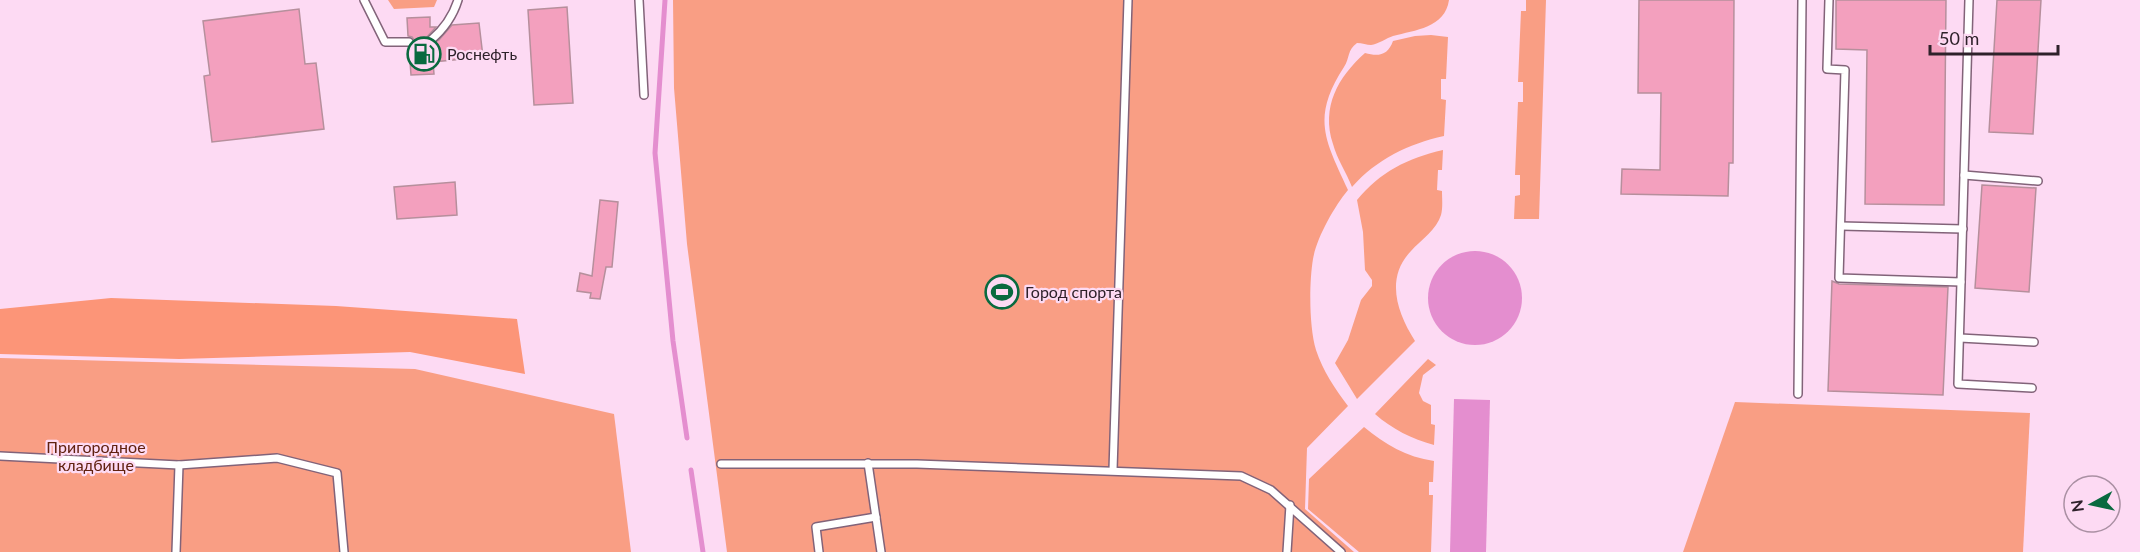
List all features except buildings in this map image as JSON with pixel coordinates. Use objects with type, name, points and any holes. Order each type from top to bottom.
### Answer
[{"type":"lane","points":[[364,0],[385,42],[409,42]]},
{"type":"lane","points":[[431,40],[442,31],[456,8],[458,0]]},
{"type":"lane","points":[[639,0],[644,95]]},
{"type":"lane","points":[[1113,470],[1128,0]]},
{"type":"lane","points":[[1798,394],[1802,0]]},
{"type":"lane","points":[[1829,0],[1827,69],[1845,70],[1839,278],[1961,282]]},
{"type":"lane","points":[[1969,0],[1958,384],[2032,388]]},
{"type":"lane","points":[[1964,175],[2038,181]]},
{"type":"lane","points":[[1841,226],[1963,229]]},
{"type":"lane","points":[[1960,338],[2034,342]]},
{"type":"lane","points":[[0,456],[179,465],[277,458],[337,473],[344,552]]},
{"type":"lane","points":[[868,463],[881,552]]},
{"type":"lane","points":[[721,464],[868,463],[1240,476],[1271,490],[1341,552]]},
{"type":"lane","points":[[176,552],[179,465]]},
{"type":"lane","points":[[1287,552],[1290,505]]},
{"type":"lane","points":[[819,552],[816,527],[876,517]]},
{"type":"green space","points":[[388,0],[437,0],[434,7],[394,9]]},
{"type":"green space","name":"Город спорта","points":[[673,0],[1449,0],[1442,17],[1428,26],[1374,44],[1357,43],[1350,51],[1327,101],[1325,129],[1328,143],[1348,190],[1327,223],[1315,250],[1310,305],[1314,340],[1319,358],[1330,380],[1348,406],[1307,448],[1305,509],[1354,552],[727,552],[687,244],[674,88]]},
{"type":"green space","points":[[1526,0],[1546,0],[1539,219],[1514,219],[1515,196],[1520,195],[1520,175],[1515,175],[1518,102],[1523,102],[1523,82],[1518,82],[1521,11],[1526,11]]},
{"type":"green space","points":[[1431,35],[1448,37],[1446,79],[1441,79],[1441,99],[1446,100],[1444,136],[1418,143],[1394,154],[1372,168],[1352,187],[1337,155],[1330,130],[1329,118],[1334,94],[1347,72],[1365,53],[1382,54],[1393,41]]},
{"type":"green space","points":[[1443,150],[1442,170],[1438,170],[1437,190],[1442,191],[1441,215],[1432,230],[1403,261],[1396,284],[1396,296],[1403,319],[1415,341],[1357,399],[1335,363],[1348,340],[1361,300],[1372,286],[1372,280],[1365,270],[1363,232],[1357,200],[1385,174],[1418,157]]},
{"type":"green space","name":"Пригородное кладбище","points":[[0,358],[415,369],[614,414],[631,552],[0,552]]},
{"type":"green space","points":[[1428,359],[1436,365],[1423,375],[1419,393],[1423,401],[1431,405],[1431,424],[1435,425],[1434,445],[1403,433],[1375,414]]},
{"type":"green space","points":[[1735,402],[2030,413],[2023,552],[1683,552]]},
{"type":"green space","points":[[1364,427],[1396,449],[1434,461],[1433,482],[1429,482],[1429,495],[1433,495],[1431,552],[1359,552],[1308,509],[1309,479]]},
{"type":"shaded area","points":[[1475,251],[1493,255],[1508,265],[1518,280],[1522,298],[1518,316],[1508,331],[1493,341],[1475,345],[1457,341],[1442,331],[1432,316],[1428,298],[1432,280],[1442,265],[1457,255]]},
{"type":"shaded area","points":[[111,298],[336,306],[517,319],[525,374],[410,352],[179,359],[0,354],[0,309]]},
{"type":"shaded area","points":[[1454,399],[1490,400],[1486,552],[1450,552]]},
{"type":"waterway","points":[[665,0],[655,153],[673,341],[687,438]]},
{"type":"waterway","points":[[691,470],[703,552]]},
{"type":"place","name":"Роснефть","points":[[424,54]]},
{"type":"place","name":"Город спорта","points":[[1002,292]]}]
